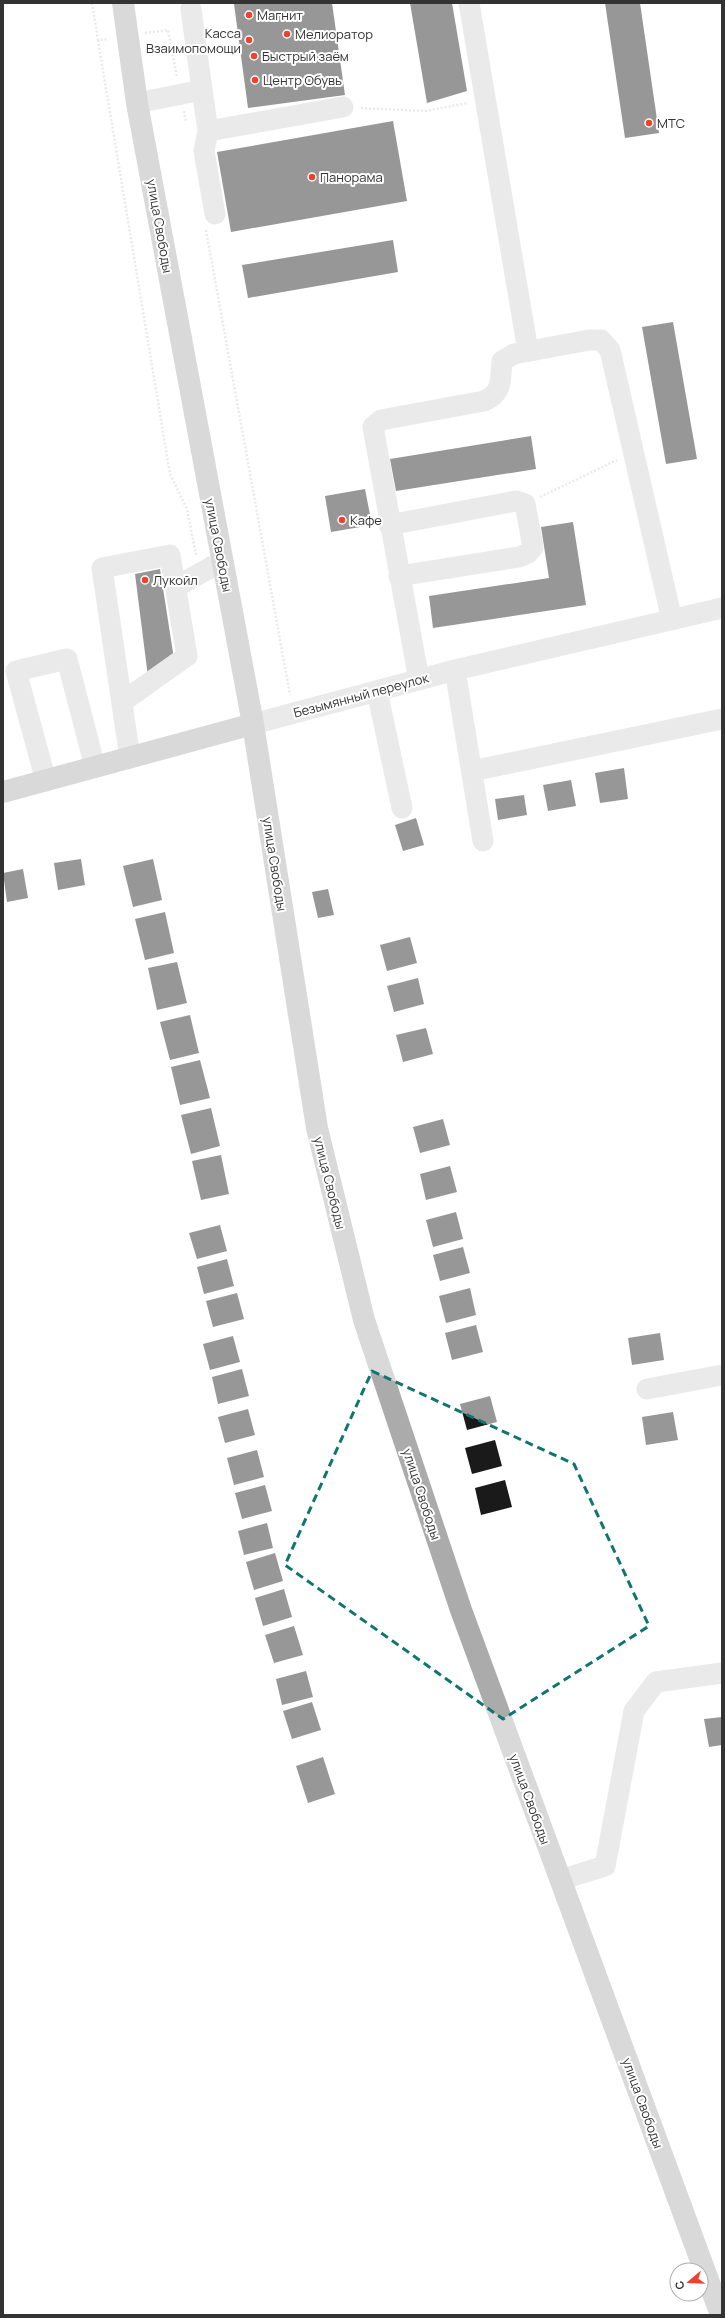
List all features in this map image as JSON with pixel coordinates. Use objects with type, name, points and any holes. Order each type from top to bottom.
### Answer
[{"type":"main road","name":"улица Свободы","points":[[123,3],[137,103],[253,724],[317,1128],[364,1320],[460,1610],[720,2315]]},
{"type":"main road","name":"Безымянный переулок","points":[[3,792],[253,724]]},
{"type":"street","points":[[469,3],[528,351]]},
{"type":"street","points":[[191,9],[208,131],[204,151],[210,221]]},
{"type":"street","points":[[137,103],[202,90]]},
{"type":"street","points":[[208,131],[343,107]]},
{"type":"street","points":[[419,680],[373,427],[381,420],[484,401],[494,397],[499,390],[502,361],[514,354],[589,340],[601,340],[610,350],[672,620]]},
{"type":"street","points":[[390,524],[516,502],[525,504],[533,547],[528,553],[518,557],[400,576]]},
{"type":"street","points":[[122,702],[187,656],[170,555],[102,568],[130,758]]},
{"type":"street","points":[[176,587],[222,561]]},
{"type":"street","name":"Безымянный переулок","points":[[253,724],[455,670],[722,608]]},
{"type":"street","points":[[46,781],[16,671],[67,659],[95,767]]},
{"type":"street","points":[[455,670],[483,841]]},
{"type":"street","points":[[377,691],[402,808]]},
{"type":"street","points":[[472,771],[722,719]]},
{"type":"street","points":[[647,1389],[722,1374]]},
{"type":"street","points":[[560,1880],[605,1866],[634,1711],[656,1682],[722,1673]]},
{"type":"path","points":[[92,3],[170,474],[187,509],[200,574]]},
{"type":"path","points":[[98,40],[168,30],[187,126]]},
{"type":"path","points":[[343,107],[425,111],[485,100]]},
{"type":"path","points":[[210,221],[293,713]]},
{"type":"path","points":[[525,504],[633,452]]},
{"type":"highlighted area","points":[[372,1371],[574,1464],[649,1626],[503,1719],[285,1565]]},
{"type":"building","name":"Мелиоратор","points":[[332,3],[345,95],[248,108],[234,4]]},
{"type":"building","points":[[410,3],[452,3],[467,91],[427,103]]},
{"type":"building","points":[[605,3],[640,3],[659,133],[625,138]]},
{"type":"building","name":"Панорама","points":[[393,121],[407,201],[231,232],[217,152]]},
{"type":"building","points":[[393,240],[398,272],[248,298],[242,265]]},
{"type":"building","points":[[673,322],[697,459],[666,464],[642,327]]},
{"type":"building","points":[[531,436],[536,469],[396,491],[390,459]]},
{"type":"building","points":[[365,489],[372,525],[331,532],[325,496]]},
{"type":"building","points":[[573,522],[586,605],[433,628],[429,596],[549,578],[541,527]]},
{"type":"building","points":[[160,569],[174,659],[148,677],[135,574]]},
{"type":"building","points":[[624,768],[628,799],[600,803],[595,773]]},
{"type":"building","points":[[571,780],[576,806],[548,811],[543,785]]},
{"type":"building","points":[[524,795],[527,815],[498,820],[495,799]]},
{"type":"building","points":[[416,818],[424,845],[403,851],[395,825]]},
{"type":"building","points":[[81,859],[85,885],[58,890],[54,863]]},
{"type":"building","points":[[153,859],[162,900],[133,907],[123,866]]},
{"type":"building","points":[[23,869],[28,898],[7,902],[3,873]]},
{"type":"building","points":[[328,889],[334,915],[318,918],[312,892]]},
{"type":"building","points":[[165,912],[174,953],[145,960],[135,919]]},
{"type":"building","points":[[410,937],[417,963],[387,971],[380,945]]},
{"type":"building","points":[[177,962],[187,1003],[157,1010],[148,968]]},
{"type":"building","points":[[418,978],[424,1004],[394,1012],[387,986]]},
{"type":"building","points":[[190,1015],[199,1053],[170,1060],[160,1022]]},
{"type":"building","points":[[426,1028],[433,1054],[403,1062],[396,1035]]},
{"type":"building","points":[[200,1060],[210,1098],[180,1105],[171,1067]]},
{"type":"building","points":[[211,1108],[220,1146],[191,1154],[181,1115]]},
{"type":"building","points":[[443,1119],[450,1145],[420,1153],[413,1127]]},
{"type":"building","points":[[221,1155],[229,1194],[201,1200],[192,1161]]},
{"type":"building","points":[[450,1166],[457,1192],[426,1200],[420,1174]]},
{"type":"building","points":[[456,1212],[463,1239],[433,1247],[426,1220]]},
{"type":"building","points":[[220,1225],[227,1251],[197,1259],[189,1233]]},
{"type":"building","points":[[463,1247],[470,1273],[440,1281],[433,1255]]},
{"type":"building","points":[[227,1259],[234,1286],[204,1294],[197,1267]]},
{"type":"building","points":[[470,1288],[476,1315],[446,1323],[439,1296]]},
{"type":"building","points":[[237,1293],[244,1319],[213,1327],[206,1301]]},
{"type":"building","points":[[476,1325],[483,1352],[452,1360],[445,1333]]},
{"type":"building","points":[[660,1333],[664,1360],[632,1365],[628,1338]]},
{"type":"building","points":[[233,1336],[240,1362],[210,1370],[203,1344]]},
{"type":"building","points":[[242,1369],[249,1396],[218,1404],[212,1377]]},
{"type":"building","points":[[490,1396],[497,1422],[467,1430],[460,1404]]},
{"type":"building","points":[[248,1409],[255,1435],[225,1443],[218,1417]]},
{"type":"building","points":[[673,1412],[678,1440],[646,1445],[642,1417]]},
{"type":"building","points":[[495,1440],[502,1466],[472,1474],[465,1448]]},
{"type":"building","points":[[257,1450],[264,1477],[234,1485],[227,1458]]},
{"type":"building","points":[[505,1480],[512,1507],[481,1515],[475,1488]]},
{"type":"building","points":[[265,1485],[272,1511],[242,1519],[235,1493]]},
{"type":"building","points":[[267,1523],[273,1548],[244,1555],[238,1531]]},
{"type":"building","points":[[275,1553],[283,1581],[254,1590],[246,1562]]},
{"type":"building","points":[[284,1589],[292,1617],[263,1626],[255,1598]]},
{"type":"building","points":[[294,1626],[303,1655],[274,1663],[265,1635]]},
{"type":"building","points":[[306,1671],[313,1697],[282,1705],[276,1679]]},
{"type":"building","points":[[312,1702],[321,1730],[292,1739],[283,1711]]},
{"type":"building","points":[[722,1717],[722,1745],[709,1747],[704,1719]]},
{"type":"building","points":[[323,1757],[335,1794],[308,1803],[296,1766]]},
{"type":"place","name":"Магнит","points":[[249,15]]},
{"type":"place","name":"Мелиоратор","points":[[287,34]]},
{"type":"place","name":"Касса Взаимопомощи","points":[[249,40]]},
{"type":"place","name":"Быстрый заём","points":[[254,56]]},
{"type":"place","name":"Центр Обувь","points":[[255,80]]},
{"type":"place","name":"МТС","points":[[649,123]]},
{"type":"place","name":"Панорама","points":[[312,177]]},
{"type":"place","name":"Кафе","points":[[342,520]]},
{"type":"place","name":"Лукойл","points":[[145,580]]}]
